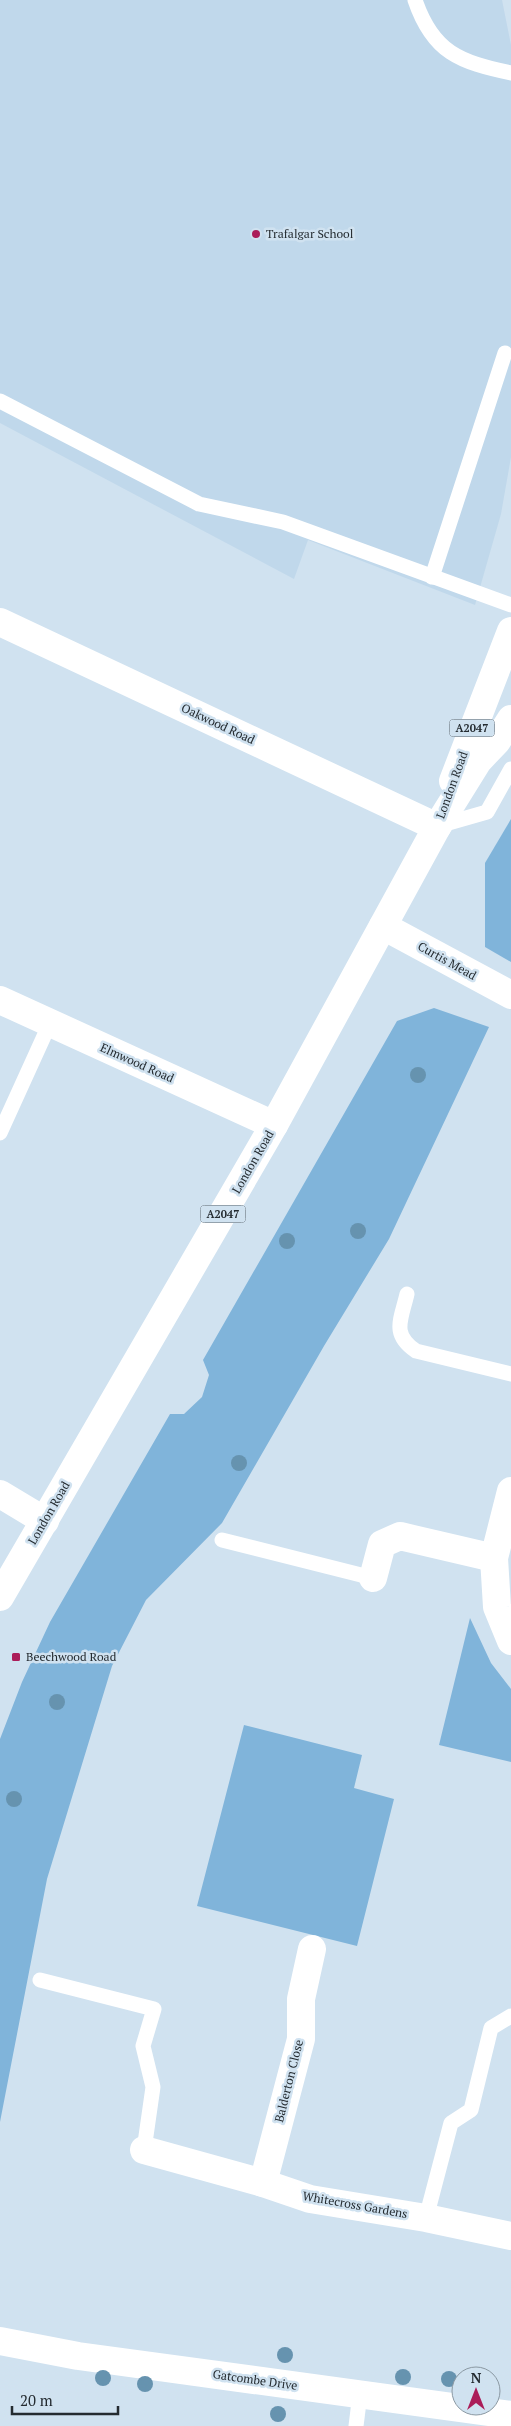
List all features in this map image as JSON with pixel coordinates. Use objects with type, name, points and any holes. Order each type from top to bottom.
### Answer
[{"type":"street","name":"Oakwood Road","points":[[0,622],[437,827]]},
{"type":"street","name":"London Road","points":[[437,827],[476,718],[511,631]]},
{"type":"street","name":"London Road","points":[[0,1597],[274,1125],[437,827],[478,761],[497,741],[511,719]]},
{"type":"street","name":"Curtis Mead","points":[[383,926],[511,995]]},
{"type":"street","name":"Elmwood Road","points":[[0,1000],[274,1125]]},
{"type":"street","points":[[511,1491],[494,1558],[497,1608],[511,1641]]},
{"type":"street","points":[[0,1494],[45,1521]]},
{"type":"street","points":[[373,1578],[382,1544],[400,1536],[494,1558]]},
{"type":"street","name":"Balderton Close","points":[[264,2183],[301,2039],[301,1999],[312,1950]]},
{"type":"street","name":"Whitecross Gardens","points":[[144,2150],[264,2183],[310,2199],[426,2218],[511,2236]]},
{"type":"street","name":"Gatcombe Drive","points":[[0,2341],[78,2356],[511,2415]]},
{"type":"lane","points":[[415,0],[420,16],[436,39],[454,55],[473,65],[511,73]]},
{"type":"lane","points":[[432,577],[505,354]]},
{"type":"lane","points":[[0,401],[199,504],[283,522],[511,605]]},
{"type":"lane","points":[[437,827],[487,812],[511,769]]},
{"type":"lane","points":[[0,1134],[50,1023]]},
{"type":"lane","points":[[408,1294],[398,1329],[404,1343],[416,1351],[511,1374]]},
{"type":"lane","points":[[222,1540],[373,1578]]},
{"type":"lane","points":[[40,1980],[154,2009],[143,2046],[152,2087],[144,2150]]},
{"type":"lane","points":[[426,2218],[451,2123],[471,2110],[491,2028],[511,2016]]},
{"type":"lane","points":[[356,2426],[360,2394]]},
{"type":"shaded area","name":"Trafalgar School","points":[[0,0],[502,0],[511,45],[511,457],[501,514],[475,605],[308,540],[294,579],[0,423]]},
{"type":"shaded area","points":[[511,819],[511,962],[485,947],[485,863]]},
{"type":"shaded area","points":[[434,1008],[489,1027],[389,1239],[324,1346],[222,1523],[146,1600],[112,1666],[47,1879],[0,2122],[0,1739],[22,1682],[50,1622],[170,1414],[184,1414],[202,1397],[209,1375],[203,1360],[397,1021]]},
{"type":"shaded area","points":[[470,1618],[491,1663],[511,1689],[511,1762],[439,1745]]},
{"type":"shaded area","points":[[244,1725],[362,1755],[354,1788],[394,1799],[357,1946],[197,1906]]},
{"type":"place","name":"Trafalgar School","points":[[256,234]]},
{"type":"place","name":"Beechwood Road","points":[[16,1657]]}]
